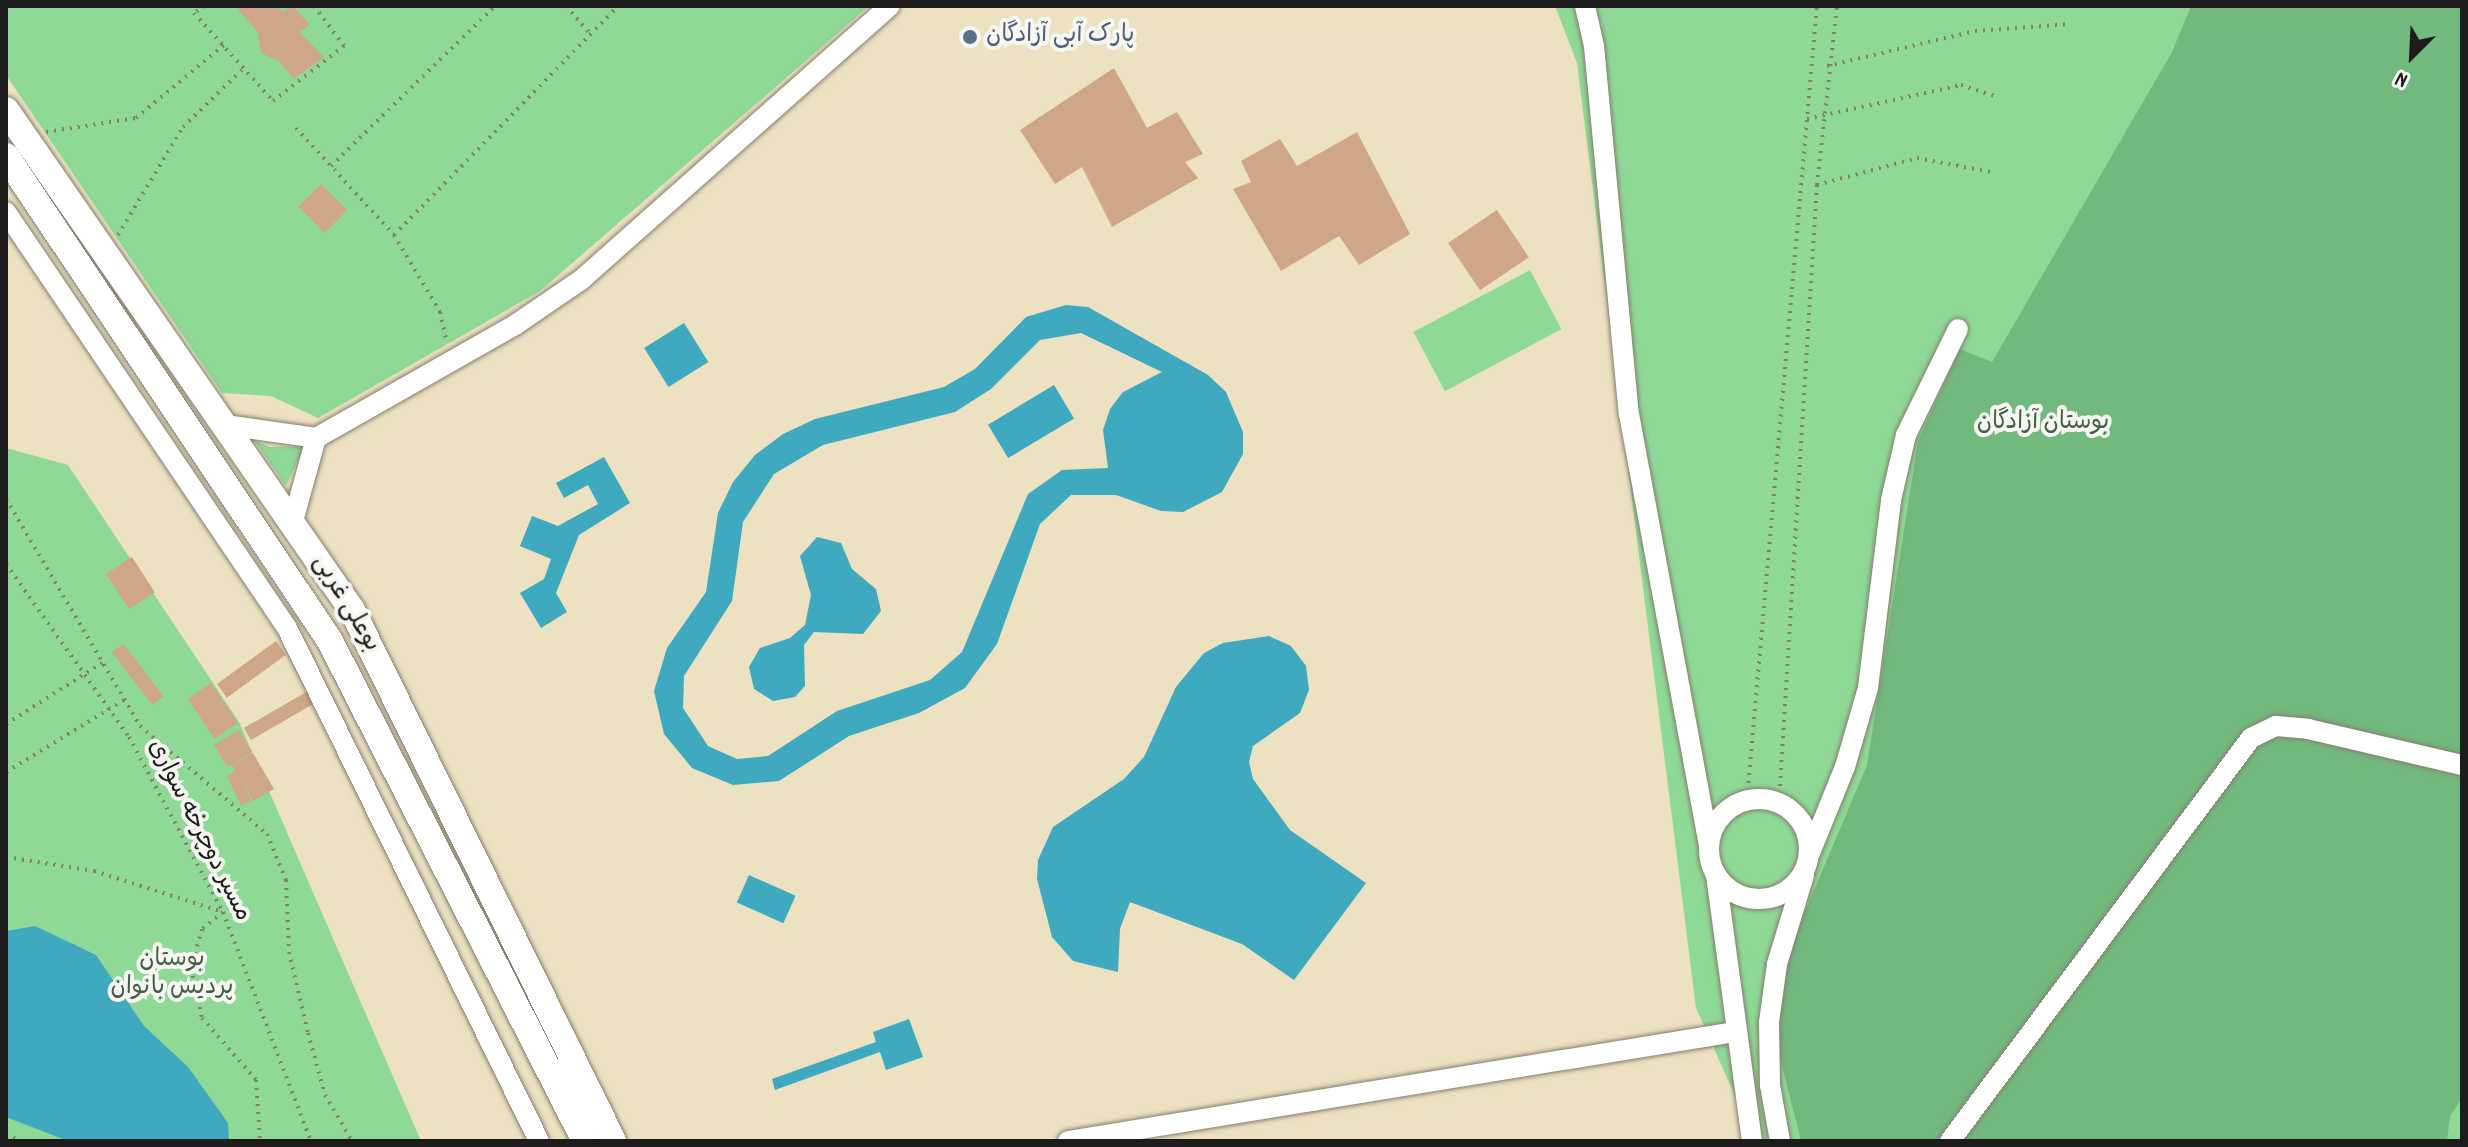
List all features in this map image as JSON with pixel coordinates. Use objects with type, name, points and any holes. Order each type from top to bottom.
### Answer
[{"type":"main road","name":"بوعلی غربی","points":[[6,110],[352,610],[613,1141]]},
{"type":"main road","name":"بوعلی غربی","points":[[6,156],[330,641],[585,1141]]},
{"type":"street","points":[[225,425],[316,438],[581,280],[890,6]]},
{"type":"street","points":[[1585,6],[1594,46],[1612,273],[1629,414],[1716,875],[1734,1032],[1752,1141]]},
{"type":"street","points":[[6,212],[287,628],[539,1141]]},
{"type":"street","points":[[1780,1141],[1770,1085],[1769,1022],[1777,964],[1808,861],[1845,767],[1868,688],[1891,500],[1906,435],[1958,329]]},
{"type":"street","points":[[293,521],[316,438]]},
{"type":"street","points":[[1950,1141],[2251,738],[2276,726],[2354,738],[2462,765]]},
{"type":"street","points":[[1709,844],[1721,816],[1747,799],[1779,802],[1802,822],[1808,861],[1786,892],[1755,899],[1726,887],[1716,875]]},
{"type":"street","points":[[1068,1141],[1734,1032]]},
{"type":"path","points":[[205,6],[194,13],[273,101],[344,46],[314,6]]},
{"type":"path","points":[[331,166],[495,6]]},
{"type":"path","points":[[566,6],[589,32]]},
{"type":"path","points":[[394,235],[589,32],[618,6]]},
{"type":"path","points":[[1747,799],[1817,6]]},
{"type":"path","points":[[1779,802],[1817,185],[1827,66],[1837,6]]},
{"type":"path","points":[[1827,66],[1975,31],[2071,24]]},
{"type":"path","points":[[23,135],[136,118],[224,45]]},
{"type":"path","points":[[105,254],[183,127],[245,67]]},
{"type":"path","points":[[1807,119],[1961,85],[1998,97]]},
{"type":"path","points":[[296,128],[394,235],[440,312],[448,344],[444,364]]},
{"type":"path","points":[[1817,185],[1917,158],[1991,172]]},
{"type":"path","points":[[6,499],[140,726],[267,834],[286,880],[289,952],[325,1095],[352,1141]]},
{"type":"path","name":"مسیر دوچرخه سواری","points":[[6,564],[110,707],[223,912],[311,1141]]},
{"type":"path","points":[[6,724],[102,663]]},
{"type":"path","points":[[6,772],[124,700]]},
{"type":"path","points":[[6,857],[94,871],[223,912]]},
{"type":"path","points":[[223,912],[202,929],[191,968],[202,1018],[256,1080],[260,1141]]},
{"type":"path","points":[[6,1134],[21,1141]]},
{"type":"green space","points":[[6,6],[869,6],[540,291],[318,418],[271,396],[222,393],[6,75]]},
{"type":"green space","name":"بوستان آزادگان","points":[[1555,6],[2462,6],[2462,1141],[1755,1141],[1696,1008],[1577,63]]},
{"type":"green space","name":"بوستان آزادگان","points":[[2191,6],[2462,6],[2462,1098],[2450,1116],[2447,1141],[1801,1141],[1777,1046],[1779,973],[1867,765],[1918,441],[1960,349],[1992,362],[2172,52]]},
{"type":"green space","points":[[1530,270],[1561,329],[1445,391],[1413,332]]},
{"type":"green space","points":[[254,440],[270,447],[305,446],[286,486]]},
{"type":"green space","name":"بوستان پردیس بانوان","points":[[6,448],[68,465],[239,722],[421,1141],[6,1141]]},
{"type":"water","points":[[1066,305],[1088,307],[1208,375],[1226,392],[1243,432],[1243,454],[1222,492],[1183,512],[1161,511],[1116,495],[1071,495],[1040,524],[997,644],[965,688],[919,713],[849,736],[779,781],[733,785],[692,768],[664,734],[654,691],[667,648],[706,592],[718,513],[733,482],[755,455],[783,434],[815,419],[944,387],[975,369],[1026,317]],"holes":[[[1081,333],[1162,372],[1123,392],[1110,409],[1103,430],[1108,468],[1062,470],[1028,494],[962,652],[930,680],[837,711],[768,756],[737,759],[708,746],[683,708],[684,676],[732,601],[743,522],[774,474],[823,445],[955,412],[991,389],[1040,340]]]},
{"type":"water","points":[[684,323],[708,362],[669,387],[644,348]]},
{"type":"water","points":[[1054,385],[1074,418],[1008,458],[988,425]]},
{"type":"water","points":[[604,457],[630,503],[579,535],[556,593],[567,612],[541,628],[520,593],[544,579],[551,559],[520,546],[532,516],[558,526],[598,504],[588,485],[564,498],[556,483]]},
{"type":"water","points":[[817,537],[841,543],[852,569],[876,589],[881,611],[863,634],[814,632],[804,645],[805,686],[795,697],[773,701],[754,689],[749,667],[760,648],[790,638],[805,625],[811,595],[800,556]]},
{"type":"water","points":[[1269,636],[1291,646],[1306,666],[1309,690],[1300,713],[1253,746],[1249,762],[1253,779],[1290,830],[1366,883],[1294,980],[1242,944],[1130,902],[1120,929],[1118,972],[1073,961],[1052,937],[1037,879],[1038,860],[1053,827],[1124,779],[1144,757],[1176,687],[1204,653],[1223,643]]},
{"type":"water","points":[[749,875],[796,896],[783,923],[737,902]]},
{"type":"water","points":[[35,926],[96,955],[144,1026],[188,1067],[228,1123],[229,1141],[68,1141],[6,1117],[6,931]]},
{"type":"water","points":[[909,1019],[923,1057],[886,1070],[880,1052],[775,1090],[772,1079],[876,1042],[873,1032]]},
{"type":"building","points":[[243,6],[278,6],[282,12],[293,6],[310,25],[299,32],[324,57],[294,79],[279,61],[261,53],[258,32],[238,10]]},
{"type":"building","points":[[1114,68],[1147,128],[1177,112],[1203,154],[1185,162],[1198,178],[1112,227],[1082,167],[1055,184],[1020,130]]},
{"type":"building","points":[[1357,132],[1410,234],[1359,265],[1339,236],[1281,271],[1233,189],[1251,182],[1241,161],[1280,139],[1297,166]]},
{"type":"building","points":[[321,184],[347,210],[325,233],[298,207]]},
{"type":"building","points":[[1497,210],[1529,257],[1480,290],[1448,243]]},
{"type":"building","points":[[132,557],[155,592],[129,609],[106,574]]},
{"type":"building","points":[[276,641],[286,655],[227,698],[217,684]]},
{"type":"building","points":[[123,644],[164,696],[153,705],[112,653]]},
{"type":"building","points":[[211,683],[238,723],[215,738],[188,699]]},
{"type":"building","points":[[308,691],[315,703],[251,740],[244,728]]},
{"type":"building","points":[[239,730],[252,752],[228,767],[214,745]]},
{"type":"building","points":[[253,753],[274,789],[253,801],[244,784],[251,801],[241,806],[227,776],[235,771],[232,765]]},
{"type":"place","name":"پارک آبی آزادگان","points":[[970,37]]}]
